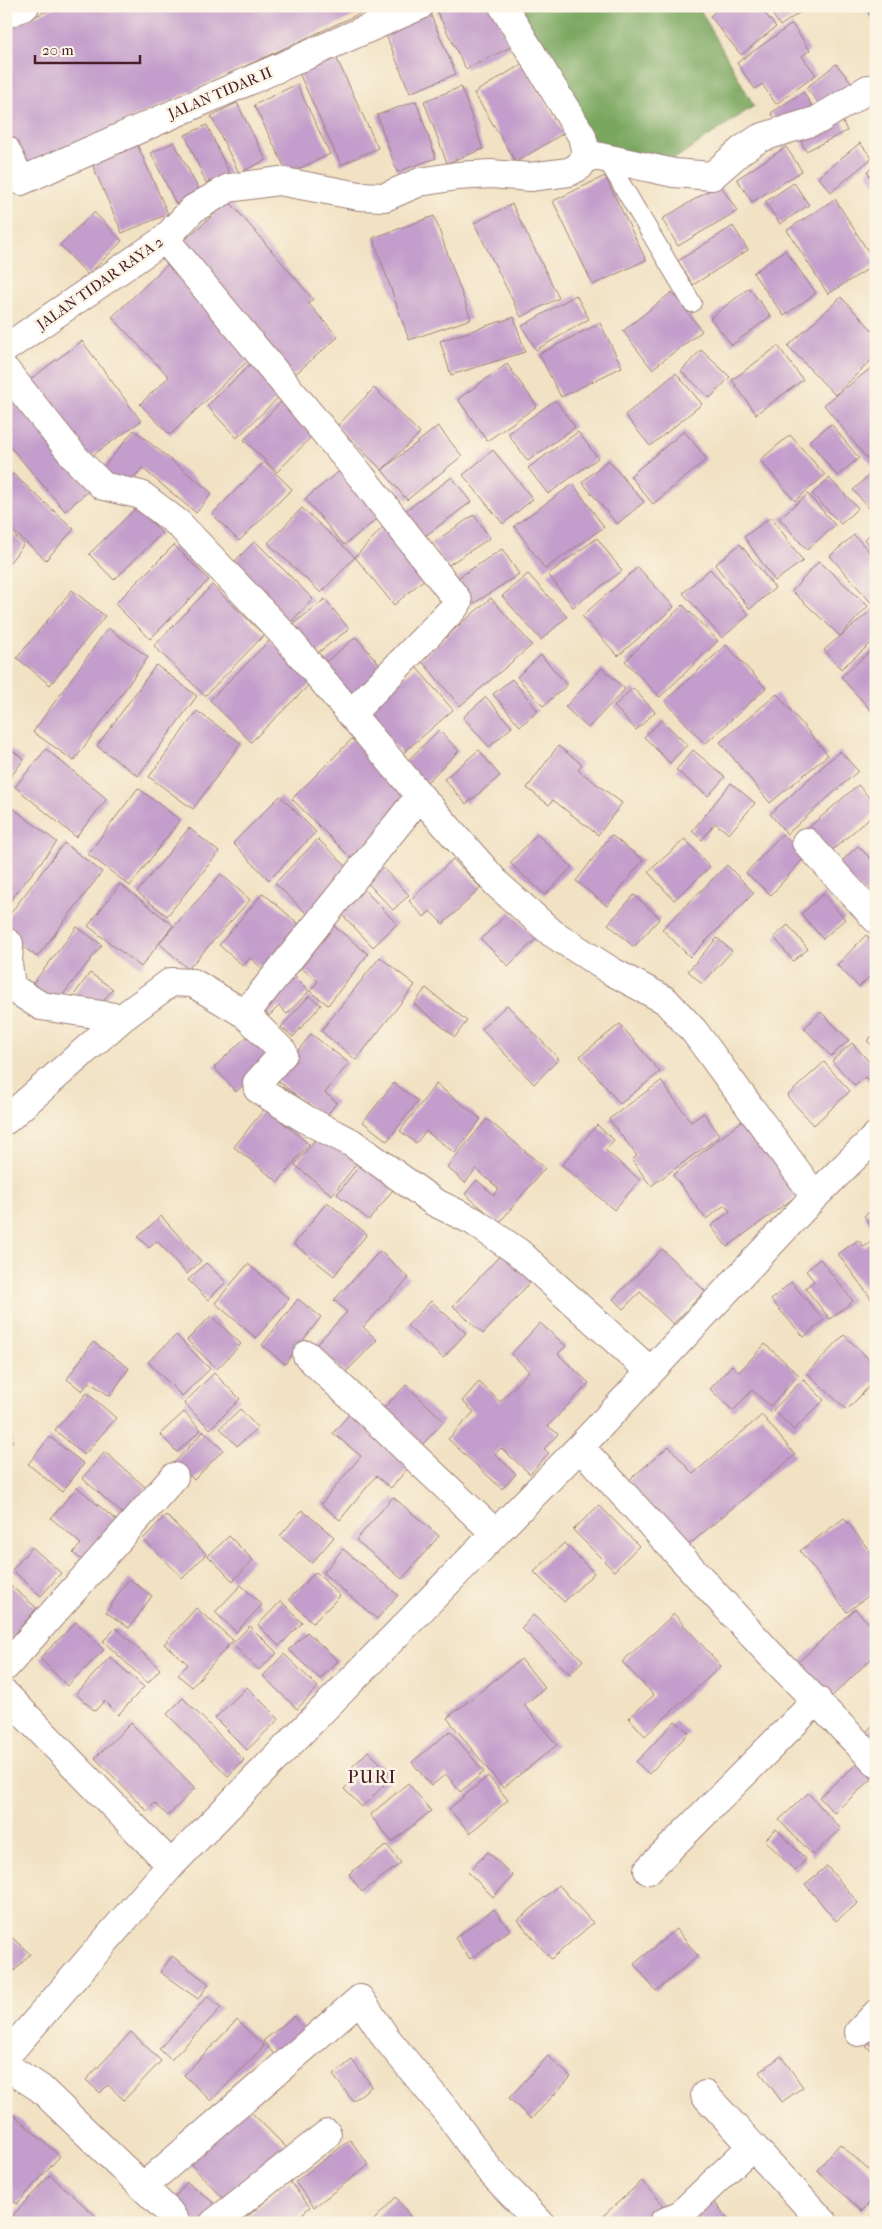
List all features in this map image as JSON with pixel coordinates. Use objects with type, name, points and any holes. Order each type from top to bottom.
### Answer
[{"type":"street","points":[[6,14],[24,6]]},
{"type":"street","name":"JALAN TIDAR II","points":[[6,150],[22,181],[419,6]]},
{"type":"street","points":[[503,6],[596,157],[693,176],[712,176],[743,148],[760,138],[818,120],[868,89]]},
{"type":"street","name":"JALAN TIDAR RAYA 2","points":[[6,348],[165,239],[193,209],[229,188],[279,181],[359,196],[385,197],[420,182],[457,176],[491,174],[530,177],[569,172],[596,157]]},
{"type":"street","points":[[165,239],[361,476],[458,602],[351,714]]},
{"type":"street","points":[[6,371],[89,474],[103,486],[141,495],[180,524],[286,637],[498,885],[552,933],[611,971],[665,1000],[694,1030],[815,1196]]},
{"type":"street","points":[[246,1014],[420,796]]},
{"type":"street","points":[[806,842],[876,919]]},
{"type":"street","points":[[6,942],[10,944],[8,963],[11,987],[41,1006],[122,1018]]},
{"type":"street","points":[[6,1120],[122,1018],[170,982],[193,983],[246,1014],[283,1052],[257,1083],[258,1088],[306,1120],[352,1144],[434,1202],[473,1221],[518,1252],[650,1371]]},
{"type":"street","points":[[6,2056],[171,1865],[580,1447],[815,1196],[876,1136]]},
{"type":"street","points":[[306,1355],[495,1533]]},
{"type":"street","points":[[580,1447],[768,1652],[876,1762]]},
{"type":"street","points":[[6,1666],[174,1477]]},
{"type":"street","points":[[6,1695],[171,1865]]},
{"type":"street","points":[[648,1870],[817,1700]]},
{"type":"street","points":[[143,2187],[360,1999],[386,2038],[447,2112],[490,2171],[540,2223]]},
{"type":"street","points":[[6,2066],[40,2088],[169,2212],[176,2223]]},
{"type":"street","points":[[705,2095],[824,2223]]},
{"type":"street","points":[[214,2223],[327,2134]]},
{"type":"street","points":[[663,2223],[681,2214],[752,2146]]},
{"type":"lane","points":[[596,157],[692,303]]},
{"type":"green space","points":[[515,6],[698,6],[754,106],[664,166],[598,147]]},
{"type":"building","points":[[57,6],[376,6],[24,168],[6,131],[6,30]]},
{"type":"building","points":[[448,6],[491,6],[511,47],[466,69],[437,12]]},
{"type":"building","points":[[722,6],[759,6],[776,27],[741,55],[710,16]]},
{"type":"building","points":[[767,6],[805,6],[806,8],[780,26]]},
{"type":"building","points":[[863,6],[876,6],[876,20],[874,21]]},
{"type":"building","points":[[429,11],[456,74],[410,93],[384,30]]},
{"type":"building","points":[[792,24],[810,50],[802,56],[816,75],[776,104],[762,84],[755,89],[737,63]]},
{"type":"building","points":[[336,57],[378,148],[341,165],[299,73]]},
{"type":"building","points":[[522,64],[564,133],[516,162],[474,93]]},
{"type":"building","points":[[836,64],[853,84],[823,108],[806,88]]},
{"type":"building","points":[[297,84],[330,154],[288,174],[254,105]]},
{"type":"building","points":[[461,87],[483,149],[447,163],[424,101]]},
{"type":"building","points":[[803,92],[813,107],[782,128],[771,113]]},
{"type":"building","points":[[416,101],[436,158],[397,172],[377,115]]},
{"type":"building","points":[[237,103],[266,160],[239,173],[211,116]]},
{"type":"building","points":[[840,116],[847,131],[806,151],[798,135]]},
{"type":"building","points":[[207,125],[229,173],[206,183],[185,135]]},
{"type":"building","points":[[174,142],[200,192],[176,204],[151,153]]},
{"type":"building","points":[[860,143],[872,158],[831,192],[818,177]]},
{"type":"building","points":[[137,144],[168,214],[122,233],[92,164]]},
{"type":"building","points":[[786,147],[802,171],[752,202],[737,179]]},
{"type":"building","points":[[876,166],[876,187],[867,171]]},
{"type":"building","points":[[605,176],[646,260],[593,285],[553,201]]},
{"type":"building","points":[[794,183],[809,205],[780,224],[765,202]]},
{"type":"building","points":[[720,184],[737,211],[678,246],[662,219]]},
{"type":"building","points":[[835,199],[876,264],[828,294],[787,230]]},
{"type":"building","points":[[229,201],[313,299],[308,303],[338,337],[293,376],[179,245]]},
{"type":"building","points":[[512,204],[559,298],[521,317],[474,223]]},
{"type":"building","points":[[94,212],[122,241],[88,275],[60,245]]},
{"type":"building","points":[[434,216],[471,319],[409,340],[373,238]]},
{"type":"building","points":[[733,226],[748,250],[693,285],[678,261]]},
{"type":"building","points":[[785,250],[816,293],[784,316],[753,273]]},
{"type":"building","points":[[172,260],[258,351],[170,435],[140,404],[169,377],[112,317]]},
{"type":"building","points":[[749,288],[771,316],[732,345],[710,318]]},
{"type":"building","points":[[672,292],[702,331],[652,369],[623,331]]},
{"type":"building","points":[[576,295],[589,319],[536,350],[522,326]]},
{"type":"building","points":[[841,297],[876,334],[876,356],[835,395],[788,346]]},
{"type":"building","points":[[514,317],[525,352],[451,375],[440,341]]},
{"type":"building","points":[[600,323],[622,367],[561,397],[539,354]]},
{"type":"building","points":[[82,341],[141,421],[83,462],[25,383]]},
{"type":"building","points":[[778,346],[803,380],[756,414],[732,380]]},
{"type":"building","points":[[701,350],[730,377],[710,398],[681,371]]},
{"type":"building","points":[[256,359],[286,390],[237,438],[207,406]]},
{"type":"building","points":[[507,364],[537,406],[487,441],[458,399]]},
{"type":"building","points":[[876,364],[876,470],[824,405]]},
{"type":"building","points":[[676,373],[702,404],[650,446],[625,415]]},
{"type":"building","points":[[374,388],[420,433],[382,470],[337,426]]},
{"type":"building","points":[[287,396],[320,428],[277,472],[244,440]]},
{"type":"building","points":[[17,399],[92,488],[65,511],[6,442],[6,408]]},
{"type":"building","points":[[555,400],[575,427],[528,461],[508,434]]},
{"type":"building","points":[[831,424],[859,458],[837,476],[809,441]]},
{"type":"building","points":[[438,426],[462,456],[407,500],[382,470]]},
{"type":"building","points":[[134,430],[212,493],[196,513],[142,468],[124,489],[101,470]]},
{"type":"building","points":[[684,431],[707,459],[653,504],[630,476]]},
{"type":"building","points":[[578,432],[598,458],[548,494],[528,468]]},
{"type":"building","points":[[790,435],[825,475],[795,501],[760,460]]},
{"type":"building","points":[[493,450],[533,499],[503,524],[463,475]]},
{"type":"building","points":[[608,460],[644,502],[617,524],[582,482]]},
{"type":"building","points":[[264,462],[292,489],[239,541],[212,514]]},
{"type":"building","points":[[342,469],[381,516],[344,545],[305,499]]},
{"type":"building","points":[[871,473],[876,478],[876,516],[853,490]]},
{"type":"building","points":[[13,474],[74,529],[46,560],[6,525],[6,481]]},
{"type":"building","points":[[452,477],[471,502],[424,537],[405,511]]},
{"type":"building","points":[[829,478],[858,508],[841,524],[812,494]]},
{"type":"building","points":[[573,484],[604,527],[545,569],[514,526]]},
{"type":"building","points":[[808,494],[835,525],[807,550],[779,518]]},
{"type":"building","points":[[137,507],[162,533],[114,580],[89,554]]},
{"type":"building","points":[[302,508],[355,557],[321,593],[268,543]]},
{"type":"building","points":[[474,515],[490,538],[447,566],[431,544]]},
{"type":"building","points":[[771,517],[803,561],[775,581],[744,537]]},
{"type":"building","points":[[384,526],[428,576],[394,605],[355,557]]},
{"type":"building","points":[[6,529],[24,544],[6,567]]},
{"type":"building","points":[[876,530],[876,552],[865,539]]},
{"type":"building","points":[[854,535],[876,559],[874,606],[830,556]]},
{"type":"building","points":[[597,538],[622,571],[573,607],[548,574]]},
{"type":"building","points":[[255,541],[313,599],[288,625],[229,567]]},
{"type":"building","points":[[740,544],[775,588],[750,609],[715,565]]},
{"type":"building","points":[[174,545],[209,580],[150,639],[115,604]]},
{"type":"building","points":[[502,549],[519,574],[473,604],[456,579]]},
{"type":"building","points":[[819,561],[868,606],[840,636],[792,591]]},
{"type":"building","points":[[638,567],[674,607],[618,656],[582,616]]},
{"type":"building","points":[[710,569],[749,615],[722,638],[683,593]]},
{"type":"building","points":[[528,574],[567,617],[541,640],[502,596]]},
{"type":"building","points":[[212,585],[264,635],[205,696],[154,646]]},
{"type":"building","points":[[72,590],[105,616],[50,685],[17,658]]},
{"type":"building","points":[[491,598],[532,645],[460,706],[420,659]]},
{"type":"building","points":[[325,599],[349,629],[311,658],[287,629]]},
{"type":"building","points":[[683,605],[718,641],[660,697],[625,661]]},
{"type":"building","points":[[875,607],[876,639],[841,669],[824,650]]},
{"type":"building","points":[[108,628],[148,657],[74,761],[33,732]]},
{"type":"building","points":[[356,637],[386,672],[353,701],[322,665]]},
{"type":"building","points":[[270,640],[312,682],[251,742],[210,700]]},
{"type":"building","points":[[726,645],[766,688],[705,744],[665,701]]},
{"type":"building","points":[[876,646],[876,716],[841,677]]},
{"type":"building","points":[[541,655],[567,685],[543,706],[517,677]]},
{"type":"building","points":[[156,665],[197,696],[138,776],[97,746]]},
{"type":"building","points":[[416,667],[453,710],[402,754],[364,711]]},
{"type":"building","points":[[602,668],[625,689],[588,728],[565,707]]},
{"type":"building","points":[[512,679],[538,711],[520,726],[493,694]]},
{"type":"building","points":[[633,688],[655,712],[636,730],[614,706]]},
{"type":"building","points":[[777,694],[828,755],[770,803],[720,742]]},
{"type":"building","points":[[486,697],[512,727],[489,747],[463,717]]},
{"type":"building","points":[[197,711],[241,743],[193,809],[149,777]]},
{"type":"building","points":[[662,720],[687,745],[670,763],[644,737]]},
{"type":"building","points":[[439,730],[459,751],[425,784],[405,763]]},
{"type":"building","points":[[352,739],[412,800],[352,859],[292,799]]},
{"type":"building","points":[[6,746],[24,759],[6,783]]},
{"type":"building","points":[[558,746],[582,764],[578,770],[622,803],[598,835],[553,800],[549,805],[527,788]]},
{"type":"building","points":[[46,749],[107,799],[76,837],[15,787]]},
{"type":"building","points":[[479,750],[500,776],[466,804],[444,779]]},
{"type":"building","points":[[693,750],[725,777],[708,796],[676,770]]},
{"type":"building","points":[[840,751],[858,771],[787,834],[770,814]]},
{"type":"building","points":[[731,783],[755,803],[729,834],[715,823],[702,840],[692,831]]},
{"type":"building","points":[[858,785],[876,805],[876,812],[828,854],[807,829]]},
{"type":"building","points":[[138,788],[180,820],[130,886],[88,854]]},
{"type":"building","points":[[280,796],[316,832],[269,880],[233,843]]},
{"type":"building","points":[[6,803],[57,842],[6,906]]},
{"type":"building","points":[[189,828],[219,852],[167,916],[137,892]]},
{"type":"building","points":[[537,834],[572,867],[545,895],[510,863]]},
{"type":"building","points":[[782,834],[806,856],[771,895],[746,873]]},
{"type":"building","points":[[611,835],[643,860],[607,906],[576,881]]},
{"type":"building","points":[[318,839],[351,871],[308,915],[275,883]]},
{"type":"building","points":[[685,839],[710,867],[674,900],[648,872]]},
{"type":"building","points":[[64,843],[102,872],[37,957],[6,934],[6,919]]},
{"type":"building","points":[[858,846],[876,864],[876,904],[836,866]]},
{"type":"building","points":[[453,859],[481,888],[443,924],[430,911],[424,917],[409,901]]},
{"type":"building","points":[[377,862],[409,895],[393,910],[361,876]]},
{"type":"building","points":[[727,865],[754,893],[690,957],[662,929]]},
{"type":"building","points":[[221,874],[250,900],[188,969],[159,943]]},
{"type":"building","points":[[120,884],[173,925],[141,967],[88,926]]},
{"type":"building","points":[[360,885],[397,924],[373,947],[336,908]]},
{"type":"building","points":[[263,893],[308,932],[270,975],[250,958],[243,966],[219,945]]},
{"type":"building","points":[[823,894],[845,919],[823,939],[801,914]]},
{"type":"building","points":[[634,895],[660,918],[634,947],[608,924]]},
{"type":"building","points":[[510,911],[536,939],[508,966],[481,939]]},
{"type":"building","points":[[788,925],[808,949],[793,961],[774,937]]},
{"type":"building","points":[[334,926],[368,954],[328,1005],[310,991],[318,981],[301,968]]},
{"type":"building","points":[[77,927],[102,945],[54,1006],[30,987]]},
{"type":"building","points":[[866,935],[876,944],[876,970],[859,987],[837,965]]},
{"type":"building","points":[[717,938],[732,951],[702,984],[688,971]]},
{"type":"building","points":[[380,957],[415,985],[356,1060],[321,1031]]},
{"type":"building","points":[[90,973],[113,989],[96,1010],[71,999]]},
{"type":"building","points":[[294,976],[309,991],[287,1014],[279,1006],[269,1016],[262,1008]]},
{"type":"building","points":[[426,988],[467,1021],[455,1037],[414,1004]]},
{"type":"building","points":[[309,996],[321,1005],[293,1037],[281,1027]]},
{"type":"building","points":[[507,1005],[559,1059],[534,1084],[481,1029]]},
{"type":"building","points":[[821,1012],[849,1040],[831,1056],[804,1028]]},
{"type":"building","points":[[620,1024],[660,1072],[620,1104],[580,1056]]},
{"type":"building","points":[[256,1028],[279,1053],[236,1092],[214,1067]]},
{"type":"building","points":[[876,1032],[876,1049],[867,1041]]},
{"type":"building","points":[[311,1034],[349,1063],[325,1093],[337,1102],[325,1118],[269,1074],[287,1065]]},
{"type":"building","points":[[852,1043],[876,1069],[876,1077],[870,1082],[865,1077],[855,1086],[832,1061]]},
{"type":"building","points":[[824,1062],[850,1091],[814,1125],[787,1096]]},
{"type":"building","points":[[661,1081],[691,1122],[704,1113],[720,1136],[651,1186],[632,1160],[637,1156],[609,1119]]},
{"type":"building","points":[[394,1083],[418,1101],[387,1141],[363,1122]]},
{"type":"building","points":[[436,1084],[481,1119],[455,1153],[426,1131],[416,1143],[400,1131]]},
{"type":"building","points":[[265,1108],[309,1144],[278,1182],[234,1147]]},
{"type":"building","points":[[487,1119],[545,1168],[499,1223],[465,1194],[477,1180],[494,1195],[499,1189],[476,1169],[465,1183],[447,1167]]},
{"type":"building","points":[[742,1121],[799,1194],[727,1247],[711,1226],[730,1211],[725,1205],[706,1219],[673,1175]]},
{"type":"building","points":[[597,1125],[614,1140],[605,1150],[640,1180],[614,1210],[562,1165]]},
{"type":"building","points":[[321,1132],[358,1162],[332,1195],[295,1165]]},
{"type":"building","points":[[364,1160],[396,1186],[369,1220],[337,1194]]},
{"type":"building","points":[[327,1202],[367,1234],[334,1276],[294,1244]]},
{"type":"building","points":[[876,1207],[876,1232],[864,1216]]},
{"type":"building","points":[[161,1216],[201,1261],[187,1274],[157,1241],[149,1248],[138,1237]]},
{"type":"building","points":[[875,1239],[876,1305],[838,1254],[858,1240],[864,1247]]},
{"type":"building","points":[[506,1249],[535,1277],[483,1334],[453,1306]]},
{"type":"building","points":[[662,1249],[705,1291],[673,1324],[640,1292],[623,1309],[613,1299]]},
{"type":"building","points":[[380,1251],[409,1278],[363,1327],[377,1340],[345,1373],[315,1346],[347,1312],[334,1300]]},
{"type":"building","points":[[820,1259],[853,1301],[830,1319],[805,1288],[814,1281],[806,1271]]},
{"type":"building","points":[[206,1263],[226,1282],[208,1300],[188,1280]]},
{"type":"building","points":[[248,1264],[289,1299],[256,1338],[215,1303]]},
{"type":"building","points":[[791,1282],[824,1320],[804,1337],[771,1300]]},
{"type":"building","points":[[298,1299],[321,1317],[285,1364],[262,1345]]},
{"type":"building","points":[[431,1301],[466,1333],[443,1358],[407,1326]]},
{"type":"building","points":[[211,1316],[241,1344],[217,1369],[187,1340]]},
{"type":"building","points":[[540,1323],[566,1346],[558,1354],[589,1383],[548,1426],[558,1434],[544,1449],[549,1453],[530,1474],[501,1448],[495,1454],[516,1474],[502,1489],[448,1439],[474,1412],[462,1401],[479,1382],[500,1402],[529,1371],[511,1354]]},
{"type":"building","points":[[176,1335],[210,1369],[182,1396],[148,1362]]},
{"type":"building","points":[[844,1335],[876,1366],[876,1379],[847,1410],[807,1373]]},
{"type":"building","points":[[93,1342],[129,1368],[110,1396],[89,1382],[82,1391],[67,1379]]},
{"type":"building","points":[[765,1344],[799,1375],[770,1406],[752,1390],[733,1411],[710,1389],[732,1365],[739,1372]]},
{"type":"building","points":[[214,1373],[240,1399],[210,1429],[184,1403]]},
{"type":"building","points":[[803,1379],[824,1400],[794,1430],[773,1410]]},
{"type":"building","points":[[406,1385],[444,1421],[420,1447],[381,1411]]},
{"type":"building","points":[[87,1393],[116,1418],[84,1455],[55,1430]]},
{"type":"building","points":[[240,1409],[258,1428],[237,1446],[220,1428]]},
{"type":"building","points":[[352,1411],[413,1462],[391,1488],[376,1476],[340,1520],[321,1504],[361,1456],[333,1433]]},
{"type":"building","points":[[184,1412],[201,1430],[177,1452],[160,1434]]},
{"type":"building","points":[[762,1415],[795,1455],[685,1548],[628,1481],[669,1446],[693,1474]]},
{"type":"building","points":[[204,1431],[223,1450],[194,1480],[188,1474],[183,1479],[170,1467]]},
{"type":"building","points":[[6,1435],[13,1440],[6,1448]]},
{"type":"building","points":[[50,1437],[84,1464],[62,1492],[28,1464]]},
{"type":"building","points":[[105,1452],[146,1488],[123,1514],[82,1478]]},
{"type":"building","points":[[77,1487],[123,1526],[88,1565],[73,1553],[81,1544],[51,1518]]},
{"type":"building","points":[[393,1497],[439,1536],[402,1579],[356,1540]]},
{"type":"building","points":[[599,1505],[639,1546],[614,1571],[573,1530]]},
{"type":"building","points":[[302,1510],[334,1537],[312,1563],[280,1536]]},
{"type":"building","points":[[166,1515],[206,1554],[183,1578],[143,1539]]},
{"type":"building","points":[[844,1518],[876,1559],[876,1590],[847,1612],[800,1551]]},
{"type":"building","points":[[229,1536],[253,1560],[233,1581],[208,1556]]},
{"type":"building","points":[[564,1543],[594,1573],[564,1602],[534,1572]]},
{"type":"building","points":[[32,1547],[61,1573],[41,1596],[12,1570]]},
{"type":"building","points":[[343,1549],[398,1595],[377,1619],[323,1573]]},
{"type":"building","points":[[316,1572],[340,1596],[313,1623],[289,1599]]},
{"type":"building","points":[[129,1579],[152,1596],[129,1628],[106,1612]]},
{"type":"building","points":[[6,1582],[37,1608],[6,1644]]},
{"type":"building","points":[[241,1585],[262,1605],[236,1632],[215,1612]]},
{"type":"building","points":[[281,1601],[302,1623],[279,1646],[258,1625]]},
{"type":"building","points":[[196,1608],[233,1640],[192,1687],[178,1675],[188,1664],[164,1644]]},
{"type":"building","points":[[855,1609],[876,1631],[876,1654],[825,1703],[792,1668]]},
{"type":"building","points":[[674,1614],[721,1666],[645,1736],[629,1718],[654,1695],[622,1662]]},
{"type":"building","points":[[533,1615],[583,1660],[570,1674],[521,1628]]},
{"type":"building","points":[[76,1622],[104,1650],[67,1686],[40,1658]]},
{"type":"building","points":[[250,1626],[277,1653],[259,1670],[232,1644]]},
{"type":"building","points":[[116,1628],[160,1669],[148,1683],[103,1641]]},
{"type":"building","points":[[307,1632],[338,1661],[320,1679],[289,1650]]},
{"type":"building","points":[[284,1654],[318,1687],[297,1709],[263,1676]]},
{"type":"building","points":[[110,1657],[144,1687],[118,1715],[104,1701],[95,1711],[76,1694]]},
{"type":"building","points":[[521,1659],[545,1688],[524,1705],[557,1745],[503,1788],[447,1718]]},
{"type":"building","points":[[247,1687],[279,1719],[247,1750],[215,1718]]},
{"type":"building","points":[[183,1698],[244,1760],[228,1776],[167,1714]]},
{"type":"building","points":[[675,1721],[689,1733],[649,1774],[636,1762]]},
{"type":"building","points":[[876,1722],[876,1750],[862,1736]]},
{"type":"building","points":[[131,1723],[195,1788],[168,1816],[155,1803],[147,1811],[95,1758]]},
{"type":"building","points":[[450,1731],[484,1772],[460,1792],[446,1774],[431,1786],[412,1762]]},
{"type":"building","points":[[368,1751],[393,1776],[362,1807],[344,1789],[359,1774],[352,1767]]},
{"type":"building","points":[[858,1763],[872,1779],[834,1813],[819,1797]]},
{"type":"building","points":[[488,1776],[508,1800],[470,1833],[449,1809]]},
{"type":"building","points":[[408,1783],[431,1811],[392,1842],[370,1815]]},
{"type":"building","points":[[808,1793],[841,1829],[813,1855],[779,1820]]},
{"type":"building","points":[[776,1829],[806,1859],[795,1871],[765,1840]]},
{"type":"building","points":[[387,1845],[401,1863],[362,1892],[349,1874]]},
{"type":"building","points":[[488,1852],[513,1876],[493,1897],[468,1872]]},
{"type":"building","points":[[827,1866],[858,1903],[836,1921],[805,1884]]},
{"type":"building","points":[[559,1885],[593,1923],[551,1959],[518,1920]]},
{"type":"building","points":[[494,1909],[510,1930],[470,1959],[455,1938]]},
{"type":"building","points":[[676,1929],[698,1956],[656,1991],[634,1964]]},
{"type":"building","points":[[6,1932],[30,1954],[6,1980]]},
{"type":"building","points":[[172,1956],[209,1984],[198,1999],[160,1972]]},
{"type":"building","points":[[208,1996],[221,2008],[171,2060],[159,2049]]},
{"type":"building","points":[[294,2016],[313,2039],[282,2064],[263,2041]]},
{"type":"building","points":[[237,2020],[264,2046],[211,2101],[184,2075]]},
{"type":"building","points":[[876,2023],[876,2054],[866,2046],[874,2035]]},
{"type":"building","points":[[131,2032],[161,2061],[124,2100],[108,2085],[100,2093],[86,2080]]},
{"type":"building","points":[[548,2056],[571,2077],[531,2119],[509,2098]]},
{"type":"building","points":[[781,2056],[803,2087],[782,2102],[760,2072]]},
{"type":"building","points":[[352,2060],[372,2086],[353,2101],[333,2075]]},
{"type":"building","points":[[246,2107],[290,2151],[233,2208],[190,2164]]},
{"type":"building","points":[[14,2115],[60,2156],[17,2204],[6,2194],[6,2123]]},
{"type":"building","points":[[350,2140],[369,2165],[314,2207],[295,2182]]},
{"type":"building","points":[[840,2144],[876,2177],[876,2195],[862,2211],[817,2170]]},
{"type":"building","points":[[50,2175],[96,2216],[90,2223],[6,2223]]},
{"type":"building","points":[[289,2181],[310,2207],[291,2223],[240,2223]]},
{"type":"building","points":[[642,2181],[667,2209],[651,2223],[595,2223]]},
{"type":"building","points":[[187,2182],[219,2207],[207,2223],[198,2223],[171,2202]]},
{"type":"building","points":[[396,2197],[415,2223],[371,2223]]},
{"type":"building","points":[[710,2197],[731,2223],[679,2223]]},
{"type":"district","name":"PURI","points":[[372,1777]]}]
